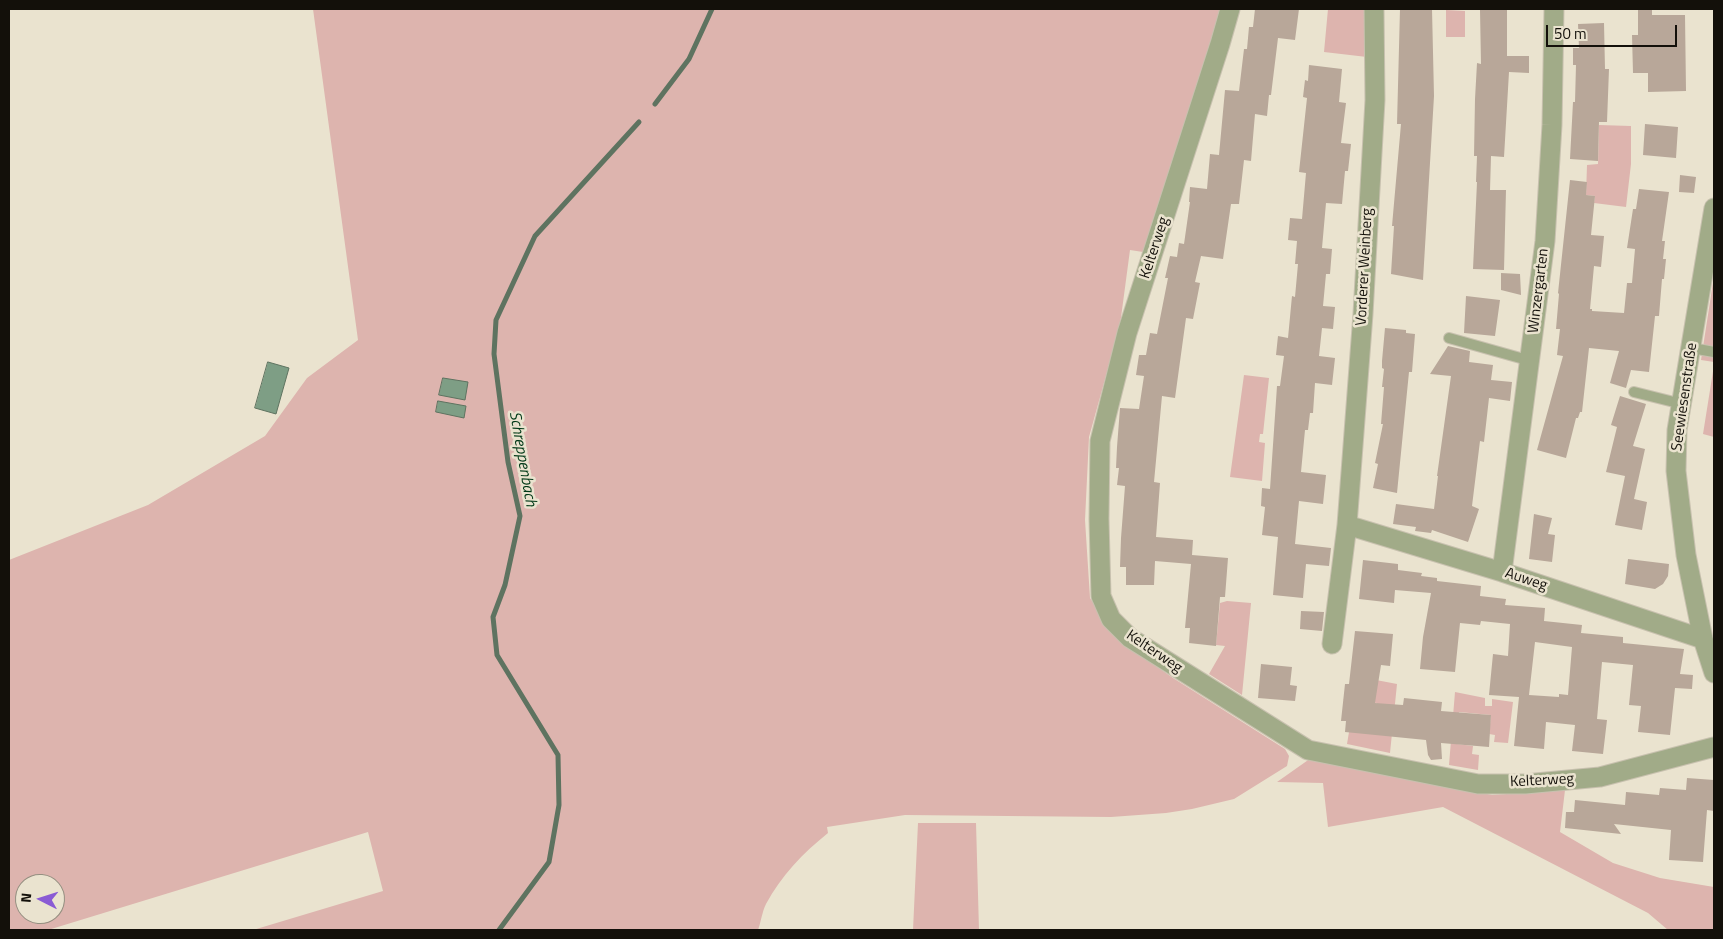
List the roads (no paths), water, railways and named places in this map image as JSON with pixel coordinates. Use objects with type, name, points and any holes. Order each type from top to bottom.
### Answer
[{"type":"street","name":"Kelterweg","points":[[1230,9],[1127,333],[1100,441],[1099,519],[1101,596],[1111,619],[1130,638],[1308,750],[1478,784],[1525,784],[1600,777],[1714,747]]},
{"type":"street","name":"Vorderer Weinberg","points":[[1332,644],[1347,525],[1363,314],[1375,100],[1374,9]]},
{"type":"street","name":"Winzergarten","points":[[1502,572],[1531,361],[1546,231],[1552,125],[1554,9]]},
{"type":"street","name":"Seewiesenstraße","points":[[1714,208],[1678,430],[1676,471],[1686,554],[1703,639],[1714,673]]},
{"type":"street","name":"Auweg","points":[[1347,525],[1502,572],[1703,639]]},
{"type":"lane","points":[[1448,338],[1531,361]]},
{"type":"lane","points":[[1692,348],[1714,352]]},
{"type":"lane","points":[[1634,392],[1682,404]]},
{"type":"waterway","name":"Schreppenbach","points":[[655,104],[689,59],[712,9]]},
{"type":"waterway","name":"Schreppenbach","points":[[499,930],[549,862],[559,805],[558,755],[497,655],[493,617],[505,585],[520,516],[508,462],[494,354],[496,320],[535,236],[639,122]]}]
